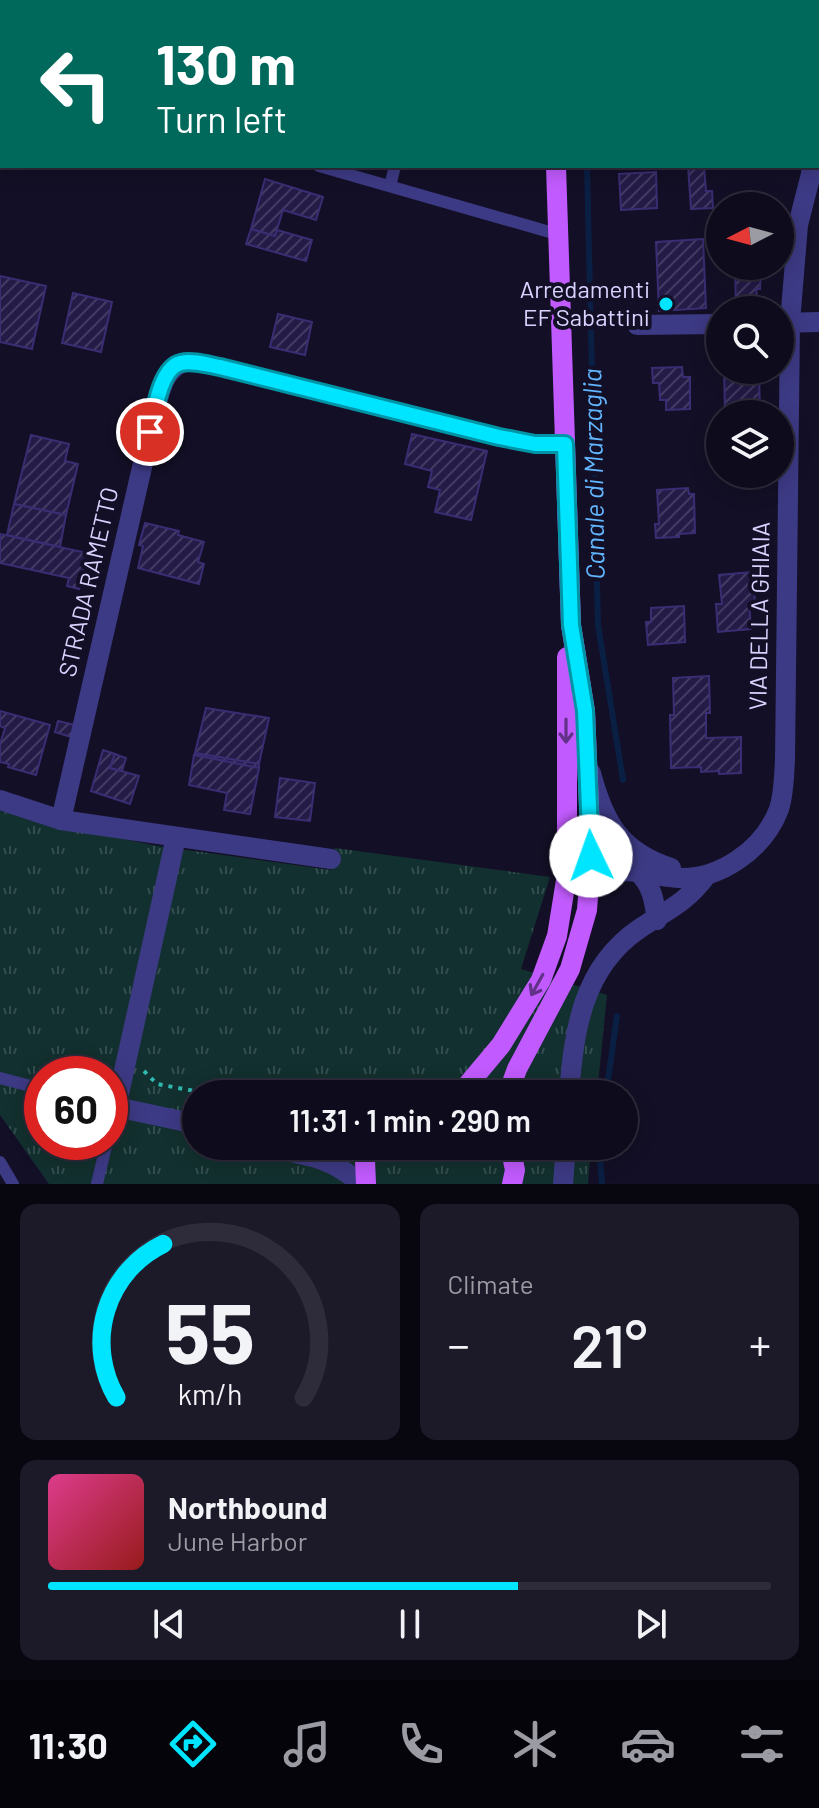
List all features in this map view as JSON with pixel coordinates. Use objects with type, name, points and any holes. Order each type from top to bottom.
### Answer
[{"type":"main road","points":[[513,1080],[570,969],[587,910],[591,856],[585,711],[571,625],[556,168]]},
{"type":"main road","points":[[472,1080],[501,1045],[541,980],[557,936],[567,874],[565,668],[571,625]]},
{"type":"main road","points":[[364,1184],[365,1160]]},
{"type":"main road","points":[[512,1184],[515,1170],[513,1160]]},
{"type":"street","name":"VIA DELLA GHIAIA","points":[[788,296],[798,225],[812,168]]},
{"type":"street","points":[[794,322],[819,322]]},
{"type":"street","points":[[637,325],[706,324]]},
{"type":"street","name":"STRADA RAMETTO","points":[[61,820],[157,402],[164,379],[181,363]]},
{"type":"street","name":"VIA DELLA GHIAIA","points":[[589,885],[608,874],[637,871],[679,878],[706,876],[738,861],[758,843],[779,810],[785,760],[785,384]]},
{"type":"street","points":[[571,1080],[577,1022],[596,973],[615,950],[639,929],[691,895],[706,876],[669,867],[631,849],[606,818],[587,757]]},
{"type":"street","points":[[0,800],[61,820],[331,859]]},
{"type":"street","points":[[125,1056],[176,837]]},
{"type":"street","points":[[637,871],[648,880],[654,895],[657,920]]},
{"type":"street","points":[[128,1110],[182,1121]]},
{"type":"street","points":[[323,1160],[364,1184]]},
{"type":"street","points":[[563,1184],[565,1160]]},
{"type":"lane","points":[[326,168],[560,235]]},
{"type":"lane","points":[[390,186],[394,168]]},
{"type":"lane","points":[[181,363],[220,367],[499,437],[535,444],[565,444]]},
{"type":"lane","points":[[0,1078],[24,1084]]},
{"type":"lane","points":[[97,1184],[103,1160]]},
{"type":"lane","points":[[0,1162],[13,1184]]},
{"type":"path","points":[[141,1067],[157,1084],[182,1089]]},
{"type":"green space","points":[[0,811],[158,846],[331,870],[335,848],[550,877],[521,969],[607,995],[598,1080],[182,1080],[182,1160],[590,1160],[588,1184],[49,1184],[32,1160],[128,1160],[128,1056],[24,1056],[24,1149],[0,1115]]},
{"type":"building","points":[[688,168],[704,168],[706,191],[712,192],[706,192],[706,208],[691,209]]},
{"type":"building","points":[[656,172],[657,208],[621,210],[619,174]]},
{"type":"building","points":[[265,179],[323,197],[316,220],[283,210],[275,236],[251,229]]},
{"type":"building","points":[[251,229],[275,236],[277,230],[312,240],[306,261],[246,244]]},
{"type":"building","points":[[703,239],[706,308],[659,311],[656,242]]},
{"type":"building","points":[[0,276],[46,286],[32,349],[0,342]]},
{"type":"building","points":[[735,280],[760,280],[760,289],[756,289],[757,296],[736,296]]},
{"type":"building","points":[[73,293],[112,302],[101,352],[62,343]]},
{"type":"building","points":[[278,314],[312,322],[305,355],[270,347]]},
{"type":"building","points":[[682,367],[683,377],[690,377],[690,409],[666,410],[666,400],[660,400],[659,383],[653,383],[652,368]]},
{"type":"building","points":[[724,384],[759,384],[760,400],[725,400]]},
{"type":"building","points":[[412,434],[487,451],[471,520],[435,512],[440,490],[428,487],[432,471],[405,464]]},
{"type":"building","points":[[31,435],[69,444],[65,461],[78,464],[66,515],[14,504]]},
{"type":"building","points":[[688,488],[689,494],[694,494],[695,533],[656,538],[655,524],[659,524],[657,490]]},
{"type":"building","points":[[14,504],[66,515],[60,547],[7,535]]},
{"type":"building","points":[[145,523],[179,531],[178,535],[204,542],[198,562],[204,564],[199,584],[138,568],[143,546],[139,545]]},
{"type":"building","points":[[0,534],[87,553],[79,589],[67,586],[69,578],[0,563]]},
{"type":"building","points":[[752,572],[755,601],[749,602],[751,629],[718,632],[716,604],[722,604],[719,575]]},
{"type":"building","points":[[684,606],[685,642],[648,645],[646,622],[651,622],[651,608]]},
{"type":"building","points":[[709,676],[710,713],[706,713],[706,738],[741,737],[741,773],[701,772],[701,767],[671,768],[673,678]]},
{"type":"building","points":[[206,708],[269,718],[259,764],[195,753]]},
{"type":"building","points":[[0,711],[50,725],[36,775],[0,762],[0,744],[5,728],[0,726]]},
{"type":"building","points":[[58,721],[75,725],[71,737],[55,732]]},
{"type":"building","points":[[103,750],[115,754],[110,768],[139,776],[130,804],[91,791]]},
{"type":"building","points":[[115,754],[126,758],[122,771],[110,768]]},
{"type":"building","points":[[194,755],[259,764],[259,768]]},
{"type":"building","points":[[194,755],[259,768],[250,814],[224,810],[227,793],[189,785]]},
{"type":"building","points":[[280,778],[315,783],[310,821],[275,817]]},
{"type":"waterway","name":"Canale di Marzaglia","points":[[587,168],[598,625],[623,780]]},
{"type":"waterway","name":"Canale di Marzaglia","points":[[608,1080],[617,1016]]},
{"type":"waterway","name":"Canale di Marzaglia","points":[[600,1160],[602,1184]]},
{"type":"place","name":"Arredamenti EF Sabattini","points":[[666,304]]},
{"type":"route","points":[[150,432],[164,379],[181,363],[220,367],[499,437],[535,444],[565,444],[571,625],[585,711],[591,856]]}]
